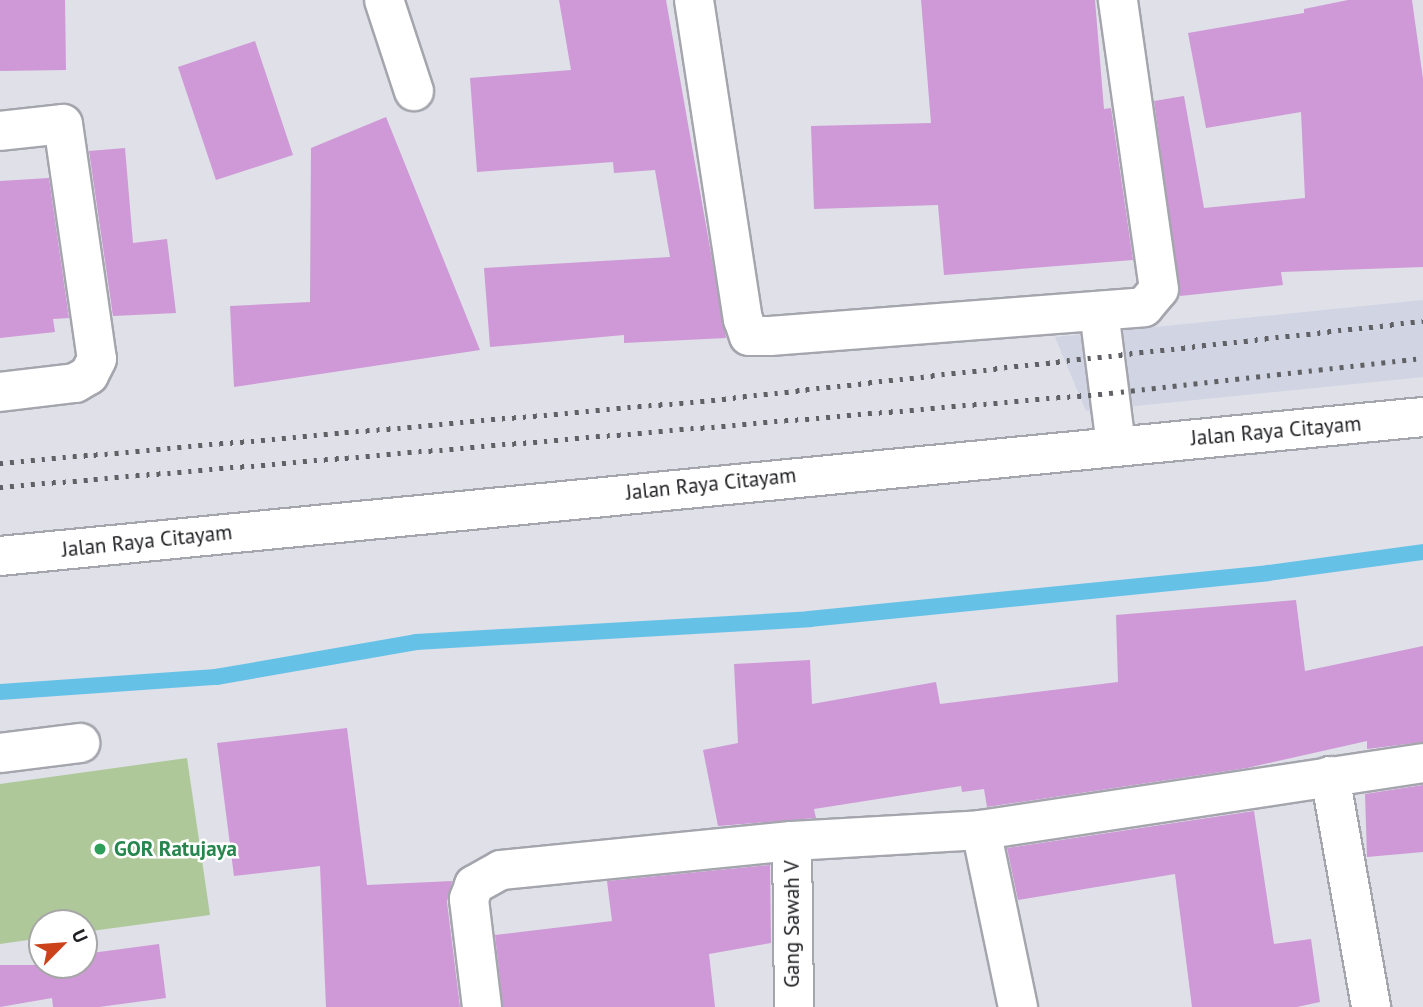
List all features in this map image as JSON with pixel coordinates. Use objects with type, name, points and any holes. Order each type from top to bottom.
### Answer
[{"type":"street","points":[[384,0],[414,91]]},
{"type":"street","points":[[694,0],[749,336],[1144,307],[1159,289],[1118,0]]},
{"type":"street","points":[[0,131],[64,124],[97,359],[89,375],[75,383],[0,392]]},
{"type":"street","points":[[1099,311],[1115,445]]},
{"type":"street","name":"Jalan Raya Citayam","points":[[0,556],[1423,417]]},
{"type":"street","points":[[0,753],[80,743]]},
{"type":"street","points":[[482,1007],[469,899],[482,878],[501,870],[570,859],[792,841],[981,830],[1423,763]]},
{"type":"street","points":[[1330,776],[1371,1007]]},
{"type":"street","points":[[981,830],[1018,1007]]},
{"type":"street","name":"Gang Sawah V","points":[[792,841],[794,1007]]},
{"type":"shaded area","points":[[1423,300],[1423,377],[1086,411],[1055,337]]},
{"type":"green space","name":"GOR Ratujaya","points":[[187,758],[210,915],[98,930],[98,909],[28,909],[28,940],[0,944],[0,784]]},
{"type":"building","points":[[0,0],[65,0],[66,70],[0,71]]},
{"type":"building","points":[[559,0],[666,0],[726,338],[624,343],[624,335],[490,347],[484,268],[670,257],[655,170],[614,173],[613,162],[477,172],[470,78],[571,70]]},
{"type":"building","points":[[921,0],[1095,0],[1104,109],[1111,108],[1133,260],[944,275],[938,205],[814,209],[811,126],[931,123]]},
{"type":"building","points":[[1348,0],[1412,0],[1423,79],[1423,267],[1281,272],[1283,285],[1180,296],[1154,101],[1184,96],[1204,208],[1305,198],[1301,112],[1206,128],[1188,33],[1304,13],[1304,9]]},
{"type":"building","points":[[255,41],[293,155],[216,180],[178,67]]},
{"type":"building","points":[[386,117],[480,350],[234,387],[230,306],[310,302],[311,148]]},
{"type":"building","points":[[125,148],[133,243],[167,239],[176,313],[113,316],[89,151]]},
{"type":"building","points":[[49,178],[69,318],[53,319],[55,332],[0,338],[0,181]]},
{"type":"building","points":[[1296,600],[1305,671],[1423,646],[1423,742],[1367,749],[1367,741],[1247,768],[987,807],[984,789],[962,792],[961,786],[814,809],[816,818],[718,826],[703,750],[738,743],[734,664],[810,660],[812,704],[936,682],[940,704],[1118,682],[1116,615]]},
{"type":"building","points":[[347,728],[367,885],[452,881],[447,902],[460,1007],[326,1007],[320,866],[234,876],[217,743]]},
{"type":"building","points":[[1423,785],[1423,852],[1367,857],[1365,794]]},
{"type":"building","points":[[1254,811],[1274,944],[1311,939],[1320,1002],[1297,1007],[1192,1007],[1175,874],[1018,900],[1007,848]]},
{"type":"building","points":[[770,865],[771,943],[709,954],[715,1007],[503,1007],[495,935],[612,921],[607,881]]},
{"type":"building","points":[[159,944],[166,998],[99,1007],[53,1007],[52,998],[0,1007],[0,965],[28,965],[28,979],[98,979],[98,952]]},
{"type":"waterway","points":[[0,692],[216,677],[416,642],[809,619],[1268,573],[1423,552]]},
{"type":"railway","points":[[0,463],[712,400],[1423,321]]},
{"type":"railway","points":[[0,487],[1110,393],[1423,358]]},
{"type":"place","name":"GOR Ratujaya","points":[[100,849]]}]
